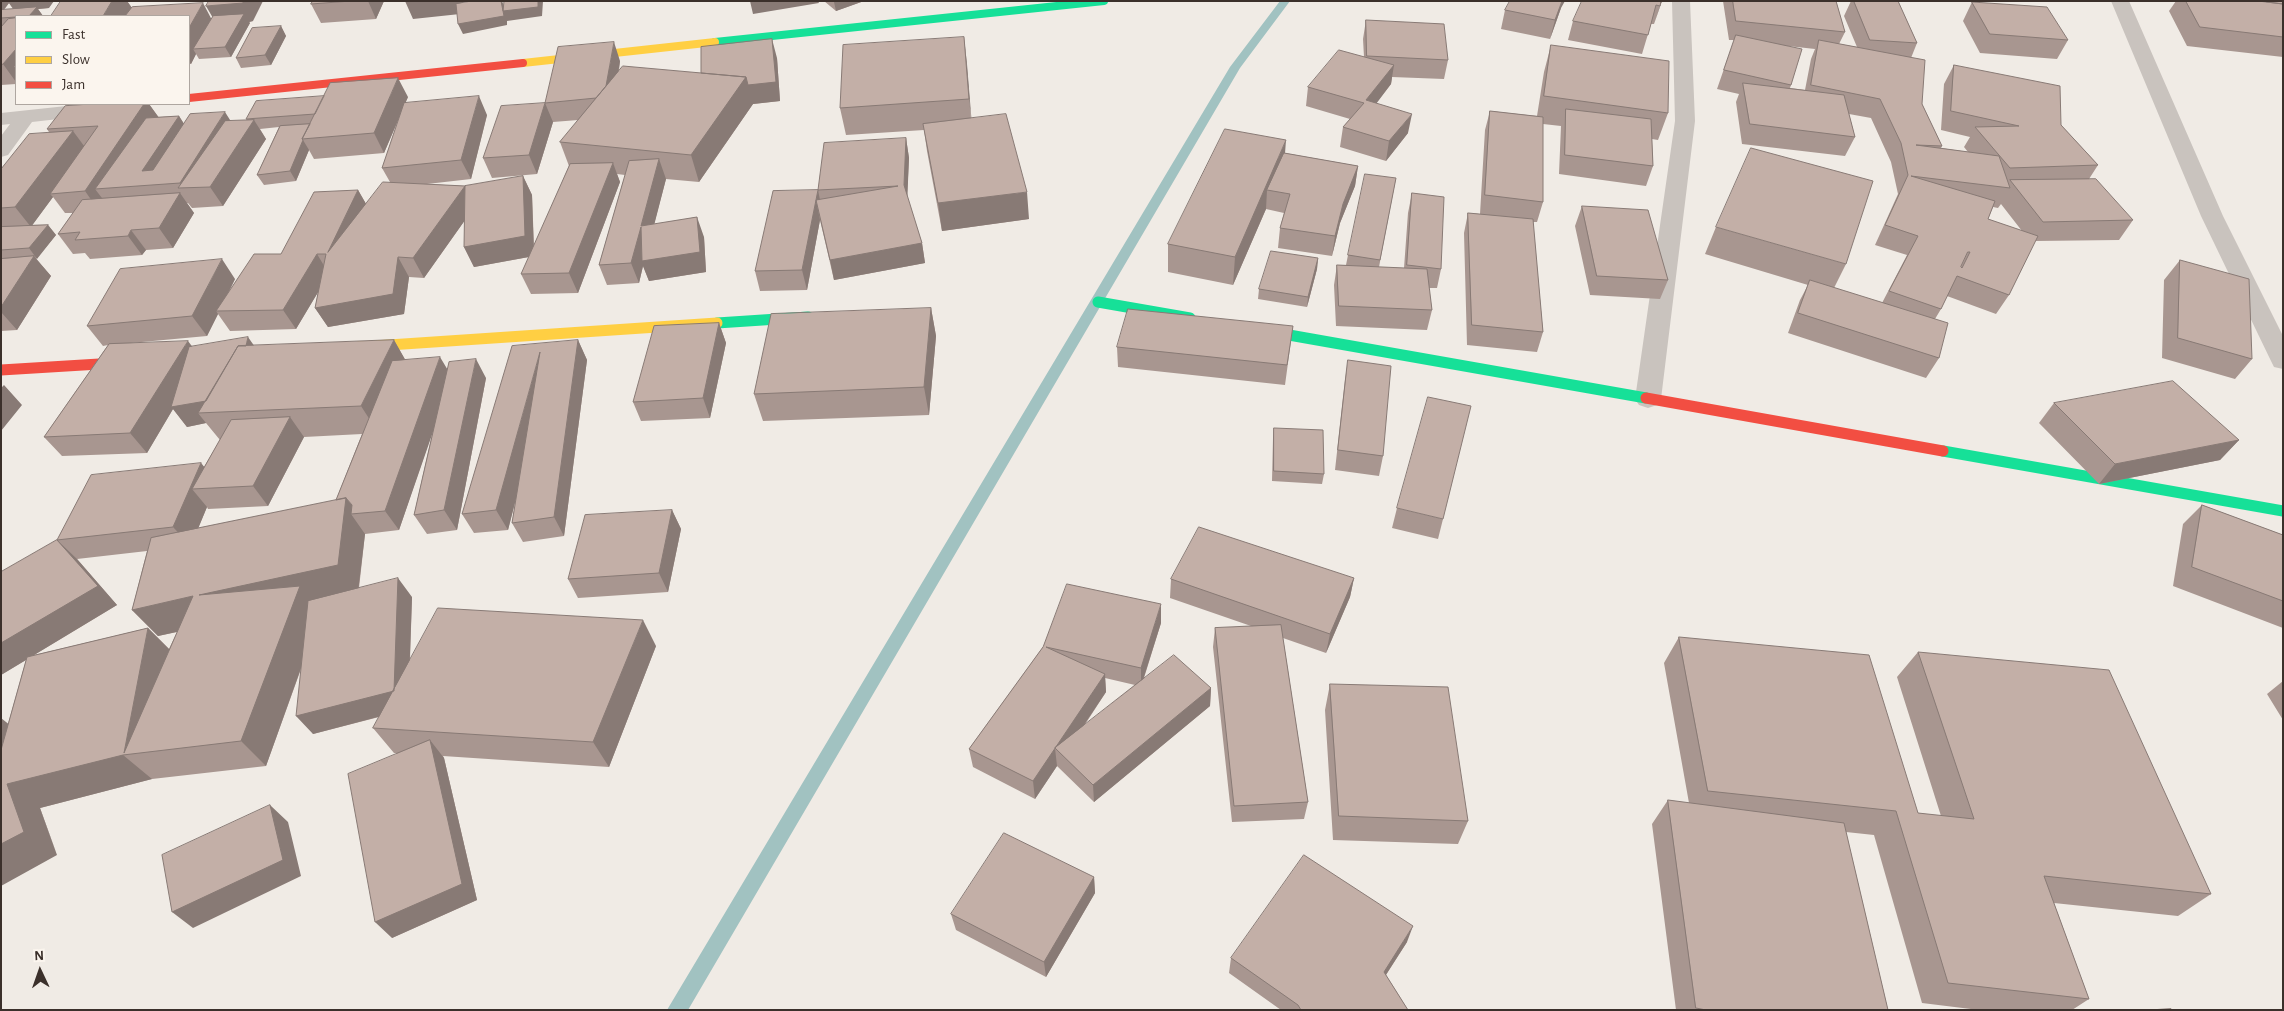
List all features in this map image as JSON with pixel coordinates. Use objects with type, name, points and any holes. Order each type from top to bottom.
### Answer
[{"type":"street","points":[[190,98],[1104,1]]},
{"type":"street","points":[[1648,399],[1685,121],[1681,1]]},
{"type":"street","points":[[2120,1],[2212,216],[2283,361]]},
{"type":"street","points":[[1,118],[129,105]]},
{"type":"street","points":[[1,151],[26,116]]},
{"type":"street","points":[[1098,302],[1206,321]]},
{"type":"street","points":[[352,347],[818,316]]},
{"type":"street","points":[[1245,328],[2283,511]]},
{"type":"street","points":[[1,370],[145,361]]},
{"type":"building","points":[[61,1],[112,1],[104,15],[52,15]]},
{"type":"building","points":[[209,1],[243,1],[243,3],[206,6]]},
{"type":"building","points":[[313,1],[351,1],[311,4]]},
{"type":"building","points":[[472,1],[501,1],[504,16],[458,24],[456,4]]},
{"type":"building","points":[[504,1],[538,1],[538,7],[503,11]]},
{"type":"building","points":[[1510,1],[1562,1],[1555,20],[1505,10]]},
{"type":"building","points":[[1582,1],[1661,1],[1660,6],[1656,5],[1648,35],[1573,21]]},
{"type":"building","points":[[1733,1],[1836,1],[1845,32],[1736,21]]},
{"type":"building","points":[[1854,1],[1898,1],[1917,43],[1870,40]]},
{"type":"building","points":[[2186,1],[2258,1],[2283,4],[2283,37],[2200,27]]},
{"type":"building","points":[[2283,1],[2283,4],[2267,2]]},
{"type":"building","points":[[1972,2],[2047,7],[2068,40],[1990,34]]},
{"type":"building","points":[[203,3],[190,26],[190,15],[126,15],[132,7]]},
{"type":"building","points":[[37,7],[30,15],[15,15],[15,17],[1,18],[1,10]]},
{"type":"building","points":[[244,14],[225,47],[193,49],[213,16]]},
{"type":"building","points":[[15,18],[15,50],[1,65],[1,27],[8,19]]},
{"type":"building","points":[[1366,20],[1444,24],[1448,60],[1367,56]]},
{"type":"building","points":[[281,26],[265,55],[236,58],[252,28]]},
{"type":"building","points":[[1736,35],[1802,49],[1791,85],[1724,70]]},
{"type":"building","points":[[964,37],[969,99],[840,108],[843,45]]},
{"type":"building","points":[[772,39],[776,82],[748,85],[746,77],[701,73],[701,47]]},
{"type":"building","points":[[1819,40],[1925,60],[1922,104],[1942,146],[1916,145],[1999,156],[2010,188],[1911,176],[1995,201],[1988,219],[2038,236],[2009,295],[1957,276],[1941,309],[1889,291],[1918,236],[1885,225],[1908,175],[1901,143],[1880,99],[1811,85]],"holes":[[[1968,252],[1970,252],[1962,268]]]},
{"type":"building","points":[[614,42],[606,86],[596,98],[545,103],[558,47]]},
{"type":"building","points":[[1551,45],[1669,61],[1668,113],[1544,96]]},
{"type":"building","points":[[1339,50],[1394,65],[1366,100],[1412,114],[1389,141],[1343,127],[1364,103],[1308,87]]},
{"type":"building","points":[[1954,65],[2060,86],[2061,125],[2098,165],[2010,168],[1975,127],[2019,126],[1951,111]]},
{"type":"building","points":[[623,66],[746,77],[691,155],[560,142]]},
{"type":"building","points":[[398,78],[374,133],[302,139],[330,83]]},
{"type":"building","points":[[1743,83],[1844,95],[1855,137],[1750,124]]},
{"type":"building","points":[[324,96],[315,114],[246,119],[256,101]]},
{"type":"building","points":[[479,96],[461,160],[382,168],[404,103]]},
{"type":"building","points":[[545,103],[529,155],[483,158],[501,106]]},
{"type":"building","points":[[143,105],[85,191],[50,194],[98,126],[47,129],[65,106]]},
{"type":"building","points":[[1566,109],[1651,119],[1653,166],[1565,155]]},
{"type":"building","points":[[1490,111],[1543,117],[1543,202],[1485,195]]},
{"type":"building","points":[[225,112],[180,183],[95,189],[146,118],[179,116],[142,171],[153,170],[190,114]]},
{"type":"building","points":[[1006,114],[1027,192],[938,203],[923,124]]},
{"type":"building","points":[[254,120],[210,187],[178,188],[225,121]]},
{"type":"building","points":[[310,124],[290,171],[257,175],[280,126]]},
{"type":"building","points":[[1225,129],[1286,140],[1235,257],[1168,244]]},
{"type":"building","points":[[73,131],[15,207],[1,208],[1,169],[29,134]]},
{"type":"building","points":[[906,138],[904,185],[922,243],[830,260],[816,200],[898,186],[818,190],[824,143]]},
{"type":"building","points":[[1751,148],[1873,181],[1846,264],[1716,227]]},
{"type":"building","points":[[1284,153],[1358,166],[1343,204],[1335,236],[1280,228],[1290,194],[1267,190]]},
{"type":"building","points":[[659,159],[641,226],[697,217],[700,252],[642,261],[641,227],[631,263],[599,265],[629,161]]},
{"type":"building","points":[[613,163],[569,273],[521,274],[570,164]]},
{"type":"building","points":[[1365,174],[1396,178],[1380,260],[1348,255]]},
{"type":"building","points":[[523,176],[525,236],[464,247],[465,186]]},
{"type":"building","points":[[2096,179],[2133,220],[2043,222],[2010,180]]},
{"type":"building","points":[[383,182],[465,186],[413,258],[398,257],[393,294],[315,308],[326,254],[317,254],[283,310],[216,311],[254,254],[281,254],[314,192],[358,190],[328,252]]},
{"type":"building","points":[[818,190],[802,270],[755,271],[773,191]]},
{"type":"building","points":[[180,193],[159,228],[131,230],[128,236],[75,240],[80,232],[58,234],[82,200]]},
{"type":"building","points":[[1412,193],[1444,197],[1441,269],[1407,265]]},
{"type":"building","points":[[1582,206],[1648,210],[1668,280],[1597,276]]},
{"type":"building","points":[[1468,213],[1533,219],[1543,332],[1472,325]]},
{"type":"building","points":[[48,225],[29,248],[1,250],[1,227]]},
{"type":"building","points":[[1271,251],[1318,258],[1308,297],[1259,289]]},
{"type":"building","points":[[34,256],[1,307],[1,259]]},
{"type":"building","points":[[222,259],[192,316],[87,326],[120,269]]},
{"type":"building","points":[[2180,260],[2249,279],[2252,359],[2178,338]]},
{"type":"building","points":[[1337,265],[1427,269],[1432,310],[1339,306]]},
{"type":"building","points":[[1810,280],[1948,323],[1939,358],[1798,313]]},
{"type":"building","points":[[931,308],[924,387],[754,394],[771,314]]},
{"type":"building","points":[[1128,309],[1293,326],[1287,365],[1117,347]]},
{"type":"building","points":[[719,323],[703,398],[633,402],[654,326]]},
{"type":"building","points":[[248,337],[246,346],[238,346],[206,401],[171,407],[189,347]]},
{"type":"building","points":[[394,340],[361,406],[198,413],[238,346]]},
{"type":"building","points":[[578,340],[554,517],[512,523],[540,352],[496,510],[462,514],[512,346]]},
{"type":"building","points":[[188,341],[130,433],[44,437],[109,344]]},
{"type":"building","points":[[440,357],[385,511],[351,514],[352,505],[346,498],[336,500],[392,361]]},
{"type":"building","points":[[476,359],[444,510],[414,515],[449,362]]},
{"type":"building","points":[[1348,360],[1391,366],[1383,456],[1338,450]]},
{"type":"building","points":[[2173,381],[2239,440],[2115,464],[2054,403]]},
{"type":"building","points":[[1428,397],[1471,406],[1443,519],[1397,508]]},
{"type":"building","points":[[290,417],[253,486],[192,489],[231,420]]},
{"type":"building","points":[[1274,428],[1323,430],[1324,474],[1274,471]]},
{"type":"building","points":[[201,463],[173,527],[57,540],[91,475]]},
{"type":"building","points":[[346,498],[338,565],[199,595],[300,586],[241,741],[123,755],[7,784],[24,832],[1,844],[1,750],[27,657],[148,628],[124,753],[193,596],[132,610],[151,538]]},
{"type":"building","points":[[2202,505],[2283,535],[2283,601],[2192,567]]},
{"type":"building","points":[[672,510],[659,573],[568,579],[585,515]]},
{"type":"building","points":[[1199,527],[1354,578],[1330,634],[1171,579]]},
{"type":"building","points":[[57,540],[98,586],[1,643],[1,572]]},
{"type":"building","points":[[398,578],[394,691],[296,716],[308,601]]},
{"type":"building","points":[[1067,584],[1161,604],[1141,668],[1046,647],[1105,674],[1033,781],[969,749],[1043,647]]},
{"type":"building","points":[[438,608],[643,620],[593,742],[373,728]]},
{"type":"building","points":[[1281,625],[1308,802],[1234,806],[1215,628]]},
{"type":"building","points":[[1679,637],[1869,655],[1918,813],[1974,819],[1918,652],[2109,670],[2211,894],[2044,876],[2089,999],[1948,983],[1896,811],[1708,791]]},
{"type":"building","points":[[1174,655],[1211,688],[1093,785],[1055,748]]},
{"type":"building","points":[[1330,684],[1448,687],[1468,821],[1339,816]]},
{"type":"building","points":[[430,740],[462,884],[375,922],[348,774]]},
{"type":"building","points":[[1668,800],[1844,823],[1888,1010],[1706,1010],[1696,1008]]},
{"type":"building","points":[[270,805],[283,860],[172,912],[162,855]]},
{"type":"building","points":[[1004,833],[1094,877],[1044,962],[951,914]]},
{"type":"building","points":[[1304,855],[1413,926],[1384,972],[1408,1010],[1301,1010],[1298,1005],[1231,958]]},
{"type":"waterway","points":[[677,1010],[1235,67],[1285,1]]},
{"type":"traffic: fast","points":[[715,42],[1104,1]]},
{"type":"traffic: fast","points":[[1098,302],[1190,318]]},
{"type":"traffic: fast","points":[[717,323],[808,317]]},
{"type":"traffic: fast","points":[[1255,329],[1646,398]]},
{"type":"traffic: fast","points":[[1943,451],[2283,511]]},
{"type":"traffic: slow","points":[[523,63],[715,42]]},
{"type":"traffic: slow","points":[[359,347],[717,323]]},
{"type":"traffic: jam","points":[[190,98],[523,63]]},
{"type":"traffic: jam","points":[[1,370],[132,362]]},
{"type":"traffic: jam","points":[[1646,398],[1943,451]]}]
